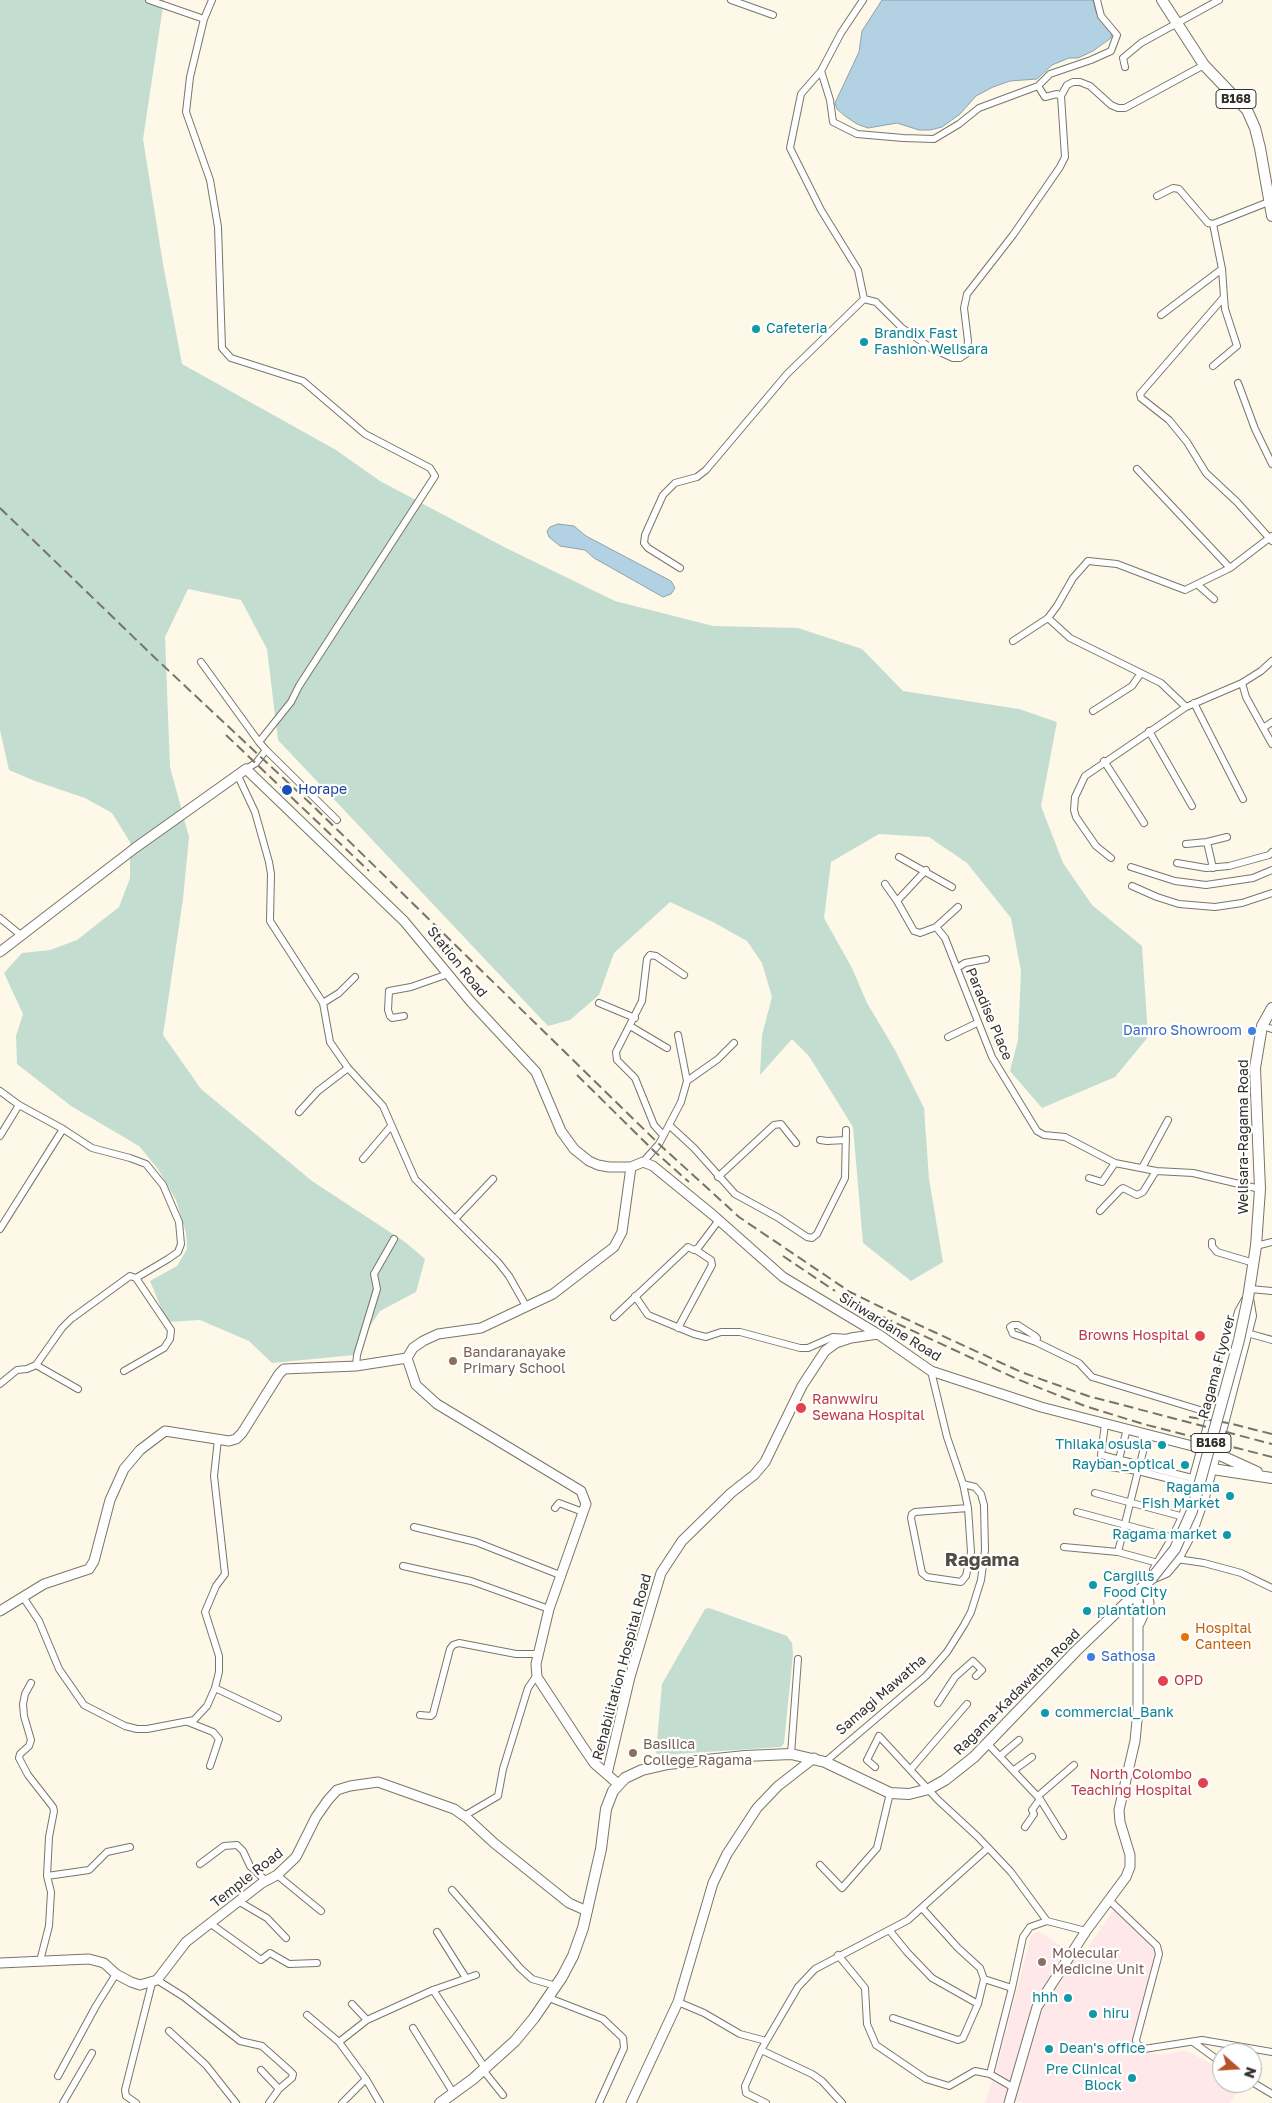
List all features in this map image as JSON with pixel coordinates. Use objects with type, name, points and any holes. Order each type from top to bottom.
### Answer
[{"type":"main road","name":"B168","points":[[1162,0],[1204,65],[1247,110],[1255,128],[1260,148],[1271,201],[1272,216]]},
{"type":"main road","name":"Welisara-Ragama Road","points":[[1249,1293],[1256,1246],[1260,1189],[1255,1068],[1272,1008]]},
{"type":"main road","name":"B168","points":[[1145,1585],[1166,1572],[1177,1559],[1192,1531],[1216,1452],[1247,1333],[1251,1316],[1249,1293]]},
{"type":"main road","name":"B168","points":[[1145,1585],[1174,1538],[1184,1517],[1240,1312],[1249,1293]]},
{"type":"main road","name":"Ragama Flyover","points":[[1145,1585],[1175,1549],[1192,1511],[1239,1340],[1249,1293]]},
{"type":"main road","points":[[1204,1449],[1216,1452],[1268,1476]]},
{"type":"main road","points":[[1199,1466],[1268,1476]]},
{"type":"main road","name":"Ragama-Kadawatha Road","points":[[618,1784],[632,1773],[668,1764],[753,1755],[792,1754],[825,1762],[890,1793],[909,1794],[929,1789],[959,1770],[988,1744],[1047,1679],[1145,1585]]},
{"type":"main road","points":[[440,2103],[484,2069],[515,2040],[548,1998],[573,1956],[601,1850],[606,1809],[618,1784]]},
{"type":"street","points":[[149,0],[204,19]]},
{"type":"street","points":[[212,0],[204,19],[190,77],[186,112],[210,180],[218,227],[222,348],[230,358],[303,381],[365,434],[430,468],[435,476],[299,686],[291,702],[259,742]]},
{"type":"street","points":[[731,0],[773,15]]},
{"type":"street","points":[[863,0],[841,34],[821,71],[801,94],[790,148],[821,210],[858,270],[864,299]]},
{"type":"street","points":[[821,71],[830,100],[834,122],[857,134],[934,139],[959,124],[979,108],[1038,86],[1050,74],[1111,51],[1117,35],[1101,16],[1097,0]]},
{"type":"street","points":[[1125,67],[1123,58],[1141,43],[1175,22],[1219,0]]},
{"type":"street","points":[[864,299],[876,302],[902,328],[931,348],[953,358],[960,358],[966,354],[968,341],[964,308],[967,294],[1013,235],[1065,157],[1061,96],[1067,85],[1080,82],[1090,86],[1111,105],[1125,108],[1204,65]]},
{"type":"street","points":[[1038,86],[1045,97],[1057,94],[1061,96]]},
{"type":"street","points":[[1157,196],[1173,188],[1179,189],[1208,223],[1213,224],[1271,201]]},
{"type":"street","points":[[1213,224],[1222,269],[1225,309],[1237,346],[1213,366]]},
{"type":"street","points":[[1161,315],[1222,269]]},
{"type":"street","points":[[1013,641],[1048,618],[1057,606],[1072,578],[1088,560],[1117,564],[1185,590],[1230,568],[1271,538],[1206,473],[1187,442],[1169,420],[1141,398],[1140,394],[1224,297]]},
{"type":"street","points":[[680,568],[648,548],[644,543],[645,535],[663,495],[675,483],[696,477],[706,470],[787,374],[864,299]]},
{"type":"street","points":[[1238,383],[1255,428],[1272,464]]},
{"type":"street","points":[[1137,469],[1230,568]]},
{"type":"street","points":[[1198,585],[1214,599]]},
{"type":"street","points":[[1048,618],[1070,638],[1161,683],[1186,707]]},
{"type":"street","points":[[1110,858],[1096,846],[1076,817],[1074,810],[1075,797],[1085,776],[1104,760],[1186,707],[1242,683],[1261,671],[1272,661]]},
{"type":"street","points":[[201,662],[259,742],[337,820]]},
{"type":"street","points":[[1092,711],[1132,686],[1141,673]]},
{"type":"street","points":[[1242,683],[1246,697],[1272,744]]},
{"type":"street","points":[[1194,703],[1243,799]]},
{"type":"street","points":[[1264,728],[1272,722]]},
{"type":"street","points":[[1149,731],[1192,806]]},
{"type":"street","points":[[0,952],[135,848],[256,763],[266,750]]},
{"type":"street","points":[[1104,760],[1144,823]]},
{"type":"street","name":"Station Road","points":[[246,769],[404,921],[493,1026],[536,1072],[561,1131],[574,1149],[589,1161],[598,1165],[631,1167]]},
{"type":"street","points":[[238,776],[255,812],[269,862],[270,921],[323,1003],[330,1042],[348,1068],[383,1106],[415,1179],[456,1218],[509,1276],[526,1306]]},
{"type":"street","points":[[1186,844],[1207,842],[1227,837]]},
{"type":"street","points":[[1207,842],[1213,868]]},
{"type":"street","points":[[1177,862],[1213,868],[1229,866],[1272,852]]},
{"type":"street","points":[[899,857],[926,870],[952,887]]},
{"type":"street","points":[[1131,867],[1175,881],[1206,885],[1252,878],[1272,870]]},
{"type":"street","points":[[897,901],[926,870]]},
{"type":"street","points":[[885,884],[914,931],[920,933],[936,927],[958,907]]},
{"type":"street","points":[[1132,886],[1179,904],[1215,907],[1242,903],[1272,893]]},
{"type":"street","points":[[0,918],[22,936]]},
{"type":"street","name":"Paradise Place","points":[[936,927],[945,938],[992,1058],[1037,1131],[1044,1135],[1065,1137],[1115,1162],[1156,1171],[1194,1173],[1260,1189]]},
{"type":"street","points":[[663,1135],[654,1125],[635,1078],[616,1060],[616,1052],[642,1001],[650,955],[656,956],[684,975]]},
{"type":"street","points":[[956,968],[965,963],[986,959]]},
{"type":"street","points":[[404,1016],[392,1018],[390,1016],[388,1010],[390,992],[448,974]]},
{"type":"street","points":[[323,1003],[339,993],[355,977]]},
{"type":"street","points":[[599,1003],[635,1018]]},
{"type":"street","points":[[948,1037],[977,1023]]},
{"type":"street","points":[[630,1026],[666,1048]]},
{"type":"street","points":[[407,1358],[413,1348],[438,1334],[481,1328],[553,1294],[614,1247],[622,1232],[631,1167],[643,1162],[659,1144],[680,1102],[686,1081],[678,1035]]},
{"type":"street","points":[[686,1081],[718,1059],[734,1043]]},
{"type":"street","points":[[299,1112],[318,1091],[348,1068]]},
{"type":"street","points":[[0,1091],[19,1105],[63,1128],[92,1148],[146,1164],[163,1185],[179,1222],[181,1244],[178,1252],[136,1278]]},
{"type":"street","points":[[0,1136],[19,1105]]},
{"type":"street","points":[[1142,1168],[1168,1120]]},
{"type":"street","points":[[718,1177],[774,1125],[781,1124],[796,1143]]},
{"type":"street","points":[[669,1125],[694,1148],[735,1194],[807,1237],[812,1238],[817,1234],[845,1178],[846,1130]]},
{"type":"street","points":[[363,1159],[391,1126]]},
{"type":"street","points":[[0,1229],[63,1128]]},
{"type":"street","points":[[820,1140],[846,1140]]},
{"type":"street","name":"Siriwardane Road","points":[[643,1162],[653,1166],[719,1220],[783,1277],[878,1334],[931,1371],[1022,1402],[1204,1449]]},
{"type":"street","points":[[1090,1178],[1102,1182],[1115,1162]]},
{"type":"street","points":[[1100,1210],[1123,1188],[1137,1195],[1143,1192],[1156,1171]]},
{"type":"street","points":[[456,1218],[493,1179]]},
{"type":"street","points":[[696,1250],[719,1220]]},
{"type":"street","points":[[356,1366],[357,1355],[377,1289],[374,1274],[394,1239]]},
{"type":"street","points":[[1212,1242],[1212,1246],[1217,1252],[1254,1263]]},
{"type":"street","points":[[1256,1246],[1272,1242]]},
{"type":"street","points":[[614,1317],[688,1247],[712,1260],[712,1265],[678,1328]]},
{"type":"street","points":[[0,1384],[17,1370],[27,1369],[36,1365],[62,1328],[71,1319],[130,1276],[136,1278],[171,1330],[170,1339],[164,1348],[124,1371]]},
{"type":"street","points":[[1249,1293],[1272,1291]]},
{"type":"street","points":[[635,1296],[648,1315],[678,1328],[706,1337],[721,1332],[740,1332],[800,1348],[808,1348],[832,1337],[851,1338]]},
{"type":"street","points":[[1247,1333],[1272,1340]]},
{"type":"street","name":"Rehabilitation Hospital Road","points":[[607,1774],[630,1677],[661,1573],[682,1541],[731,1493],[754,1475],[765,1462],[802,1386],[825,1351],[836,1343],[851,1338],[878,1334]]},
{"type":"street","points":[[1036,1342],[1079,1363],[1092,1377],[1213,1414]]},
{"type":"street","points":[[0,1611],[44,1584],[89,1569],[94,1561],[110,1500],[124,1468],[140,1450],[165,1430],[229,1441],[242,1433],[284,1369],[356,1366],[407,1358]]},
{"type":"street","points":[[407,1358],[416,1384],[437,1404],[581,1491],[586,1504],[549,1608],[539,1654],[537,1674],[528,1688],[503,1769],[498,1796],[464,1816]]},
{"type":"street","points":[[36,1365],[78,1389]]},
{"type":"street","points":[[931,1371],[947,1437],[963,1484],[968,1508],[970,1552],[966,1576],[961,1582],[927,1577],[922,1573],[911,1518],[912,1514],[915,1512],[968,1508]]},
{"type":"street","points":[[1105,1424],[1100,1453],[1139,1468],[1195,1482]]},
{"type":"street","points":[[1119,1459],[1127,1429]]},
{"type":"street","points":[[1118,1552],[1147,1434]]},
{"type":"street","points":[[23,1597],[40,1621],[59,1669],[84,1705],[125,1726],[137,1729],[194,1720],[207,1706],[215,1688],[219,1672],[219,1656],[205,1612],[216,1586],[225,1574],[214,1476],[218,1439]]},
{"type":"street","points":[[1109,1467],[1139,1468]]},
{"type":"street","name":"Samagi Mawatha","points":[[825,1762],[926,1676],[947,1652],[971,1612],[981,1580],[985,1550],[984,1505],[981,1494],[975,1487],[963,1484]]},
{"type":"street","points":[[1095,1493],[1184,1517]]},
{"type":"street","points":[[556,1508],[559,1503],[583,1512]]},
{"type":"street","points":[[1077,1512],[1174,1538]]},
{"type":"street","points":[[414,1527],[476,1542],[560,1576]]},
{"type":"street","points":[[1064,1547],[1118,1552],[1158,1563]]},
{"type":"street","points":[[1177,1559],[1204,1563],[1241,1573],[1272,1588]]},
{"type":"street","points":[[403,1566],[471,1581],[549,1608]]},
{"type":"street","points":[[1009,2103],[1038,2007],[1086,1931],[1126,1877],[1130,1867],[1130,1855],[1120,1822],[1119,1810],[1135,1741],[1138,1710],[1137,1628],[1149,1603],[1145,1585]]},
{"type":"street","points":[[420,1715],[431,1716],[433,1714],[450,1649],[453,1645],[459,1644],[516,1654],[539,1654]]},
{"type":"street","points":[[792,1754],[798,1659]]},
{"type":"street","points":[[938,1703],[955,1677],[973,1661],[982,1670],[976,1676]]},
{"type":"street","points":[[537,1674],[583,1747],[618,1784]]},
{"type":"street","points":[[31,1683],[25,1694],[23,1704],[24,1716],[31,1740],[29,1746],[20,1754],[19,1758],[28,1775],[53,1806],[54,1811],[49,1837],[47,1876],[51,1892],[49,1926],[40,1961]]},
{"type":"street","points":[[215,1688],[278,1718]]},
{"type":"street","points":[[911,1770],[967,1704]]},
{"type":"street","points":[[188,1722],[213,1732],[219,1739],[210,1766]]},
{"type":"street","points":[[875,1767],[867,1760],[879,1736],[938,1800],[1011,1872],[1047,1921]]},
{"type":"street","points":[[1000,1756],[1019,1740]]},
{"type":"street","points":[[988,1744],[1039,1797],[1063,1836]]},
{"type":"street","points":[[1014,1770],[1032,1757]]},
{"type":"street","points":[[630,2103],[678,2002],[713,1883],[727,1854],[758,1808],[778,1786],[814,1758]]},
{"type":"street","points":[[1026,1826],[1034,1814],[1032,1810],[1039,1797],[1074,1765]]},
{"type":"street","name":"Temple Road","points":[[154,1981],[186,1942],[238,1901],[277,1875],[296,1857],[328,1800],[337,1790],[350,1786],[378,1782],[454,1809],[569,1903],[586,1911]]},
{"type":"street","points":[[820,1865],[842,1888],[877,1848],[890,1793]]},
{"type":"street","points":[[200,1864],[224,1846],[237,1845],[243,1851],[250,1866],[266,1881]]},
{"type":"street","points":[[47,1876],[89,1870],[107,1852],[130,1847]]},
{"type":"street","points":[[766,2103],[746,2093],[744,2090],[761,2050],[798,1987],[815,1969],[890,1931],[922,1908],[988,1848]]},
{"type":"street","points":[[277,1875],[321,1911]]},
{"type":"street","points":[[452,1890],[520,1968],[532,1979],[556,1986]]},
{"type":"street","points":[[1109,1900],[1157,1946],[1159,1954],[1136,2044],[1144,2048],[1202,2040],[1272,2052]]},
{"type":"street","points":[[238,1901],[267,1918],[286,1938]]},
{"type":"street","points":[[893,2018],[958,2040],[963,2038],[978,2004],[984,1980],[980,1968],[958,1948],[922,1908]]},
{"type":"street","points":[[990,2074],[1026,1931],[1030,1927],[1047,1921],[1086,1931]]},
{"type":"street","points":[[211,1924],[261,1960],[270,1953],[288,1964],[317,1963]]},
{"type":"street","points":[[890,1931],[906,1952],[932,1978],[978,2004]]},
{"type":"street","points":[[437,1932],[466,1978]]},
{"type":"street","points":[[838,1956],[865,1988],[867,2024],[876,2045],[926,2079],[949,2086],[976,2071],[990,2074],[1014,2088]]},
{"type":"street","points":[[0,1963],[89,1959],[104,1963],[116,1974],[131,1982],[140,1985],[154,1981],[184,1997],[240,2042],[256,2044],[266,2049],[293,2074],[292,2078],[279,2089],[269,2103]]},
{"type":"street","points":[[58,2076],[96,2006],[116,1974]]},
{"type":"street","points":[[339,2042],[367,2020],[433,1990],[476,1975]]},
{"type":"street","points":[[984,1980],[1012,1988]]},
{"type":"street","points":[[136,2103],[126,2096],[125,2090],[154,1981]]},
{"type":"street","points":[[433,1990],[503,2095]]},
{"type":"street","points":[[548,1998],[603,2019],[623,2038],[624,2048],[599,2103]]},
{"type":"street","points":[[678,2002],[704,2013],[740,2034],[766,2041]]},
{"type":"street","points":[[352,2004],[367,2020]]},
{"type":"street","points":[[306,2014],[339,2042],[366,2079],[380,2103]]},
{"type":"street","points":[[413,2028],[454,2094]]},
{"type":"street","points":[[169,2031],[206,2065],[236,2103]]},
{"type":"street","points":[[1193,2042],[1212,2056]]},
{"type":"street","points":[[761,2050],[812,2074],[842,2103]]},
{"type":"street","points":[[62,2103],[92,2053]]},
{"type":"street","points":[[261,2070],[279,2089]]},
{"type":"street","points":[[342,2103],[366,2079]]},
{"type":"shaded area","points":[[1114,1910],[1119,1911],[1153,1946],[1155,1952],[1132,2046],[1134,2050],[1162,2055],[1182,2051],[1189,2052],[1212,2065],[1212,2093],[1237,2093],[1230,2103],[1024,2103],[1009,2100],[1005,2103],[985,2103],[996,2070],[1031,1936],[1040,1932],[1078,1957],[1081,1957]]},
{"type":"green space","points":[[0,0],[164,0],[143,139],[163,264],[182,364],[336,450],[380,481],[506,548],[615,601],[713,626],[798,628],[862,649],[903,691],[1019,709],[1057,722],[1041,806],[1063,863],[1092,905],[1142,946],[1148,1037],[1115,1077],[1042,1108],[1010,1071],[1018,1040],[1021,971],[1011,918],[967,863],[929,837],[879,834],[831,862],[824,918],[852,968],[867,1003],[895,1050],[924,1108],[929,1179],[943,1262],[911,1281],[863,1243],[853,1127],[809,1056],[792,1039],[760,1075],[762,1035],[772,997],[762,963],[747,941],[713,922],[670,902],[614,953],[599,995],[570,1020],[548,1026],[278,740],[267,649],[241,600],[188,589],[165,637],[170,767],[189,837],[183,899],[163,1035],[201,1089],[312,1181],[405,1242],[425,1259],[416,1292],[380,1311],[357,1346],[354,1355],[272,1363],[249,1341],[200,1320],[167,1322],[150,1281],[177,1266],[187,1249],[186,1233],[176,1200],[158,1169],[139,1146],[71,1106],[17,1064],[16,1036],[23,1014],[4,973],[22,953],[50,950],[77,940],[119,907],[130,878],[130,842],[112,813],[85,798],[9,770],[0,730]]},
{"type":"green space","points":[[709,1608],[787,1636],[792,1643],[793,1654],[784,1743],[781,1747],[661,1755],[656,1753],[662,1684],[705,1609]]},
{"type":"water","points":[[882,0],[1093,0],[1096,12],[1112,32],[1111,38],[1093,51],[1078,58],[1069,58],[1052,65],[1037,79],[1010,81],[976,96],[960,114],[942,127],[919,130],[897,123],[868,128],[857,124],[845,116],[837,109],[835,103],[859,52],[862,31]]},
{"type":"water","points":[[558,524],[574,526],[586,536],[671,581],[675,588],[671,594],[663,597],[594,558],[585,550],[560,546],[549,537],[547,531],[550,527]]},
{"type":"railway","points":[[0,508],[153,656],[312,805],[659,1144],[739,1217],[850,1292],[1021,1372],[1088,1396],[1272,1444]]},
{"type":"railway","points":[[226,735],[369,871]]},
{"type":"railway","points":[[577,1075],[654,1151],[689,1182]]},
{"type":"railway","points":[[783,1256],[835,1291]]},
{"type":"railway","points":[[883,1317],[1017,1379],[1085,1406],[1143,1424],[1272,1457]]},
{"type":"railway","points":[[1189,1417],[1228,1423],[1272,1434]]},
{"type":"place","name":"Cafeteria","points":[[756,329]]},
{"type":"place","name":"Brandix Fast Fashion Welisara","points":[[864,342]]},
{"type":"place","name":"Horape","points":[[287,790]]},
{"type":"place","name":"Damro Showroom","points":[[1252,1031]]},
{"type":"place","name":"Browns Hospital","points":[[1200,1336]]},
{"type":"place","name":"Bandaranayake Primary School","points":[[453,1361]]},
{"type":"place","name":"Ranwwiru Sewana Hospital","points":[[801,1408]]},
{"type":"place","name":"Thilaka osusla","points":[[1162,1445]]},
{"type":"place","name":"Rayban_optical","points":[[1185,1465]]},
{"type":"place","name":"Ragama Fish Market","points":[[1230,1496]]},
{"type":"place","name":"Ragama market","points":[[1227,1535]]},
{"type":"place","name":"Cargills Food City","points":[[1093,1585]]},
{"type":"place","name":"plantation","points":[[1087,1611]]},
{"type":"place","name":"Hospital Canteen","points":[[1185,1637]]},
{"type":"place","name":"Sathosa","points":[[1091,1657]]},
{"type":"place","name":"OPD","points":[[1163,1681]]},
{"type":"place","name":"commercial_Bank","points":[[1045,1713]]},
{"type":"place","name":"Basilica College Ragama","points":[[633,1753]]},
{"type":"place","name":"North Colombo Teaching Hospital","points":[[1203,1783]]},
{"type":"place","name":"Molecular Medicine Unit","points":[[1042,1962]]},
{"type":"place","name":"hhh","points":[[1068,1998]]},
{"type":"place","name":"hiru","points":[[1093,2014]]},
{"type":"place","name":"Dean's office","points":[[1049,2049]]},
{"type":"place","name":"Pre Clinical Block","points":[[1132,2078]]},
{"type":"district","name":"Ragama","points":[[982,1560]]}]
